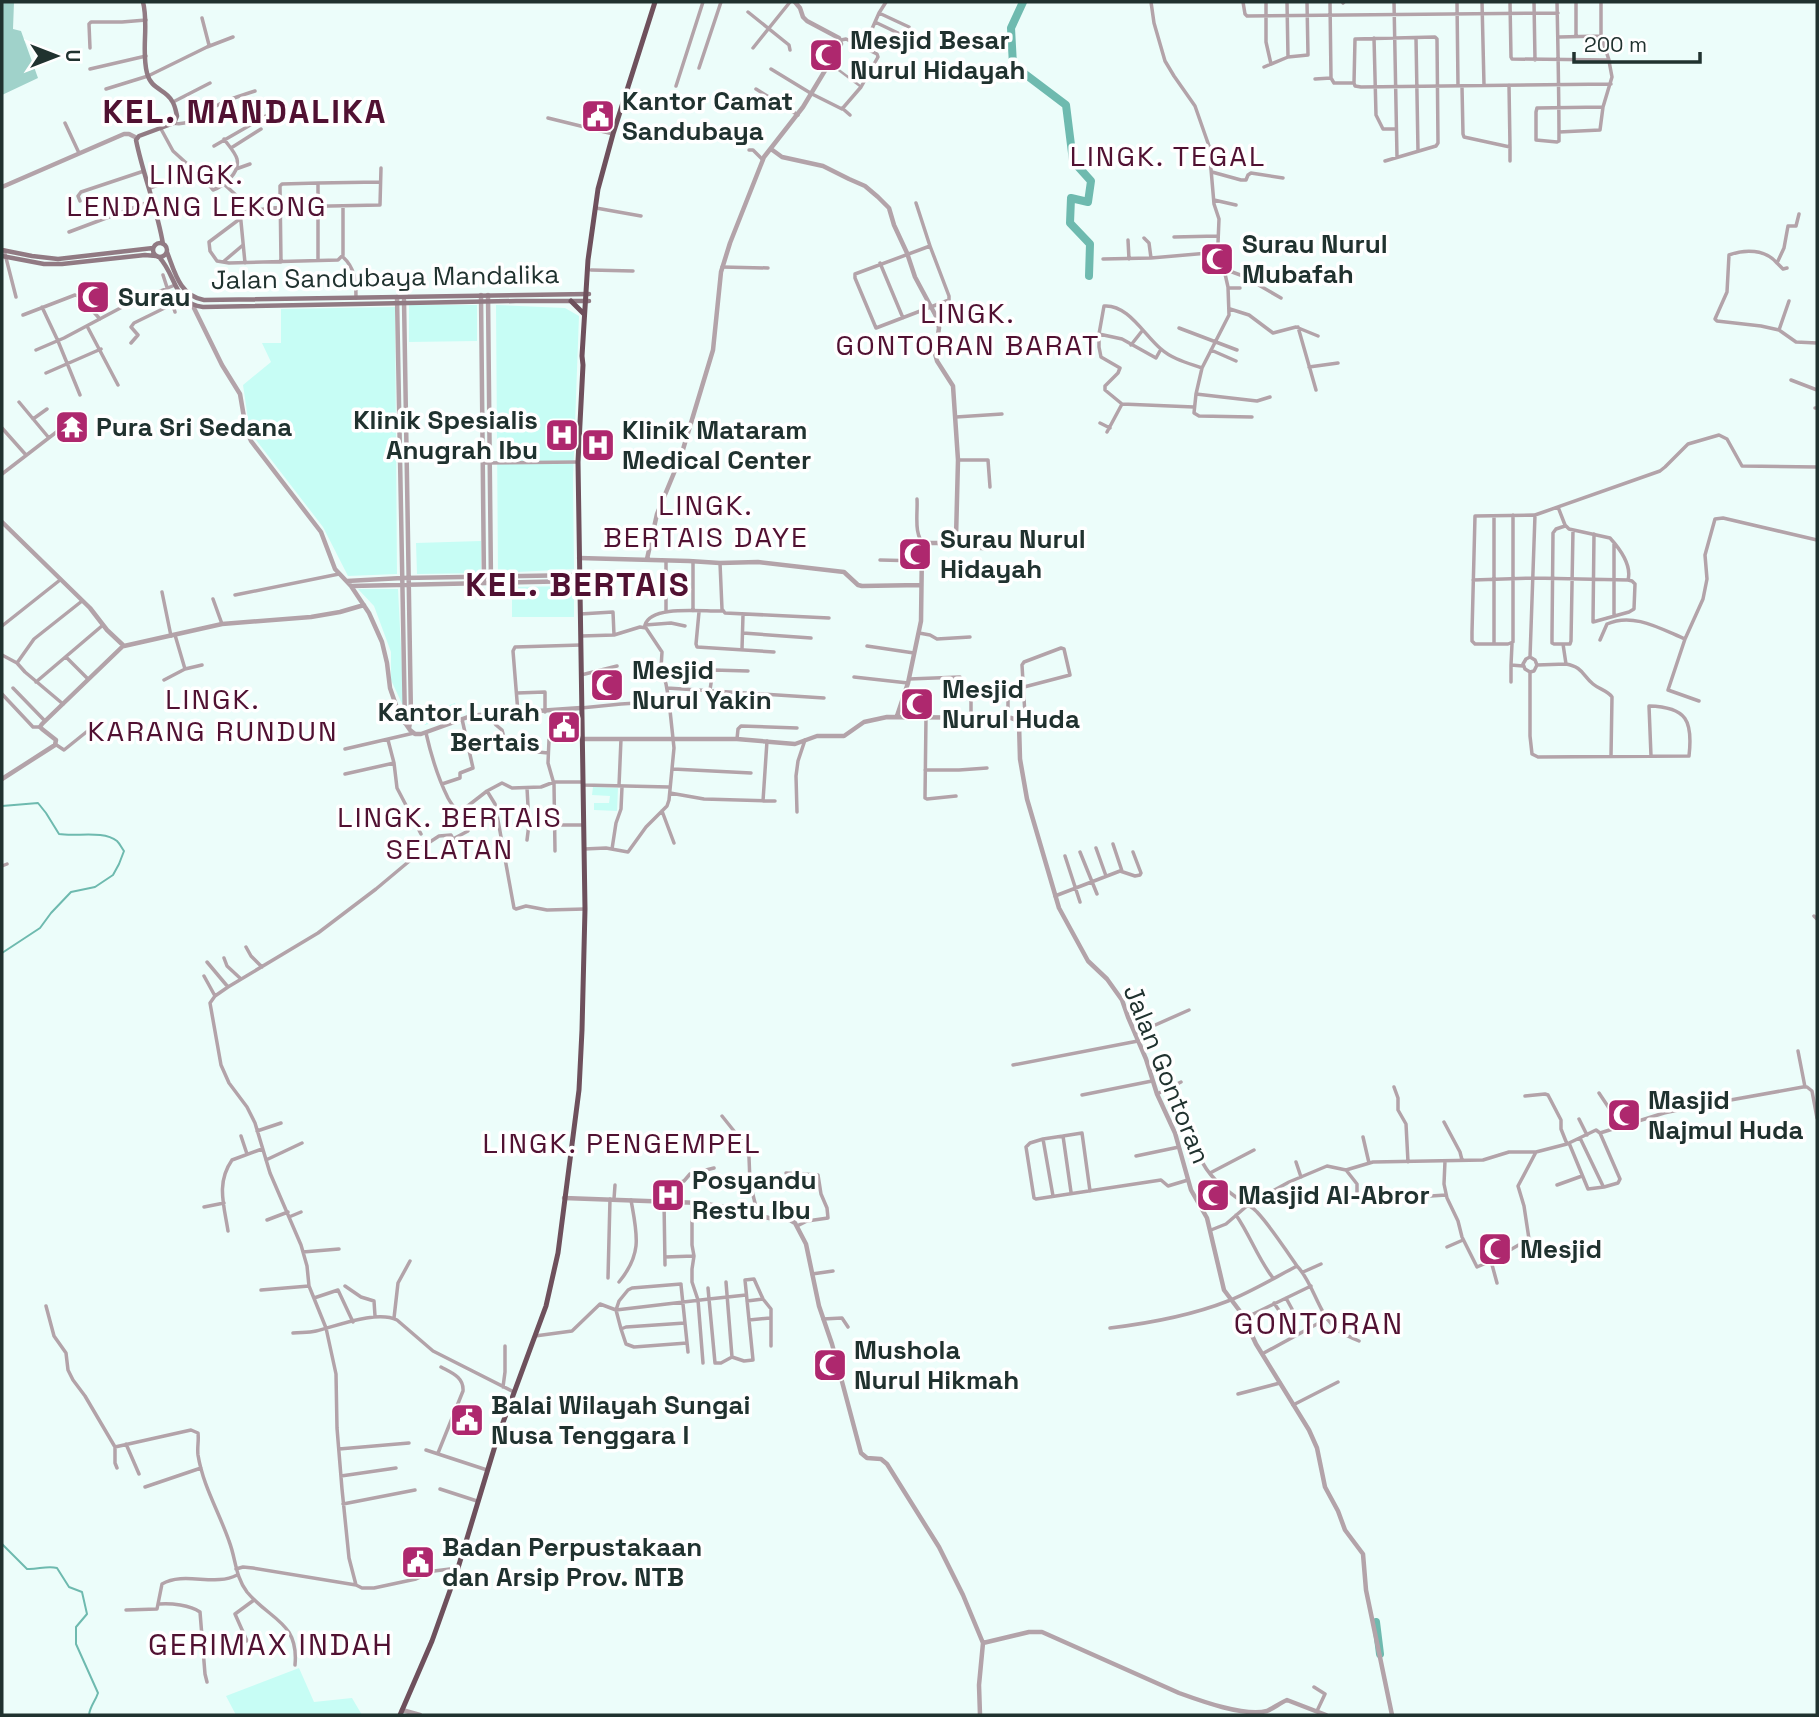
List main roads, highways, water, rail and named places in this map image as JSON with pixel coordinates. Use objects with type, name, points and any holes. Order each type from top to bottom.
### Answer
[{"type":"highway","points":[[401,1713],[442,1617],[513,1392],[546,1306],[558,1253],[580,1072],[585,909],[578,463],[584,313],[591,270],[594,207],[613,134],[655,2]]},
{"type":"highway","points":[[583,365],[590,252]]},
{"type":"highway","points":[[571,301],[584,313]]},
{"type":"main road","points":[[3,253],[44,264],[62,264],[145,255],[162,257],[167,252],[137,138],[173,123],[177,118],[173,102],[155,87],[148,76],[143,2]]},
{"type":"main road","points":[[3,253],[58,258],[153,248],[157,243],[163,244]]},
{"type":"main road","points":[[153,248],[154,254],[166,266],[183,299],[193,306],[229,303]]},
{"type":"main road","name":"Jalan Sandubaya Mandalika","points":[[167,252],[182,286],[189,295],[196,299],[229,303],[285,303],[356,298],[587,298]]},
{"type":"main road","points":[[488,298],[571,301],[587,298]]},
{"type":"main road","points":[[285,303],[397,300]]},
{"type":"waterway","points":[[1023,2],[1011,28],[1013,65],[1066,105],[1073,161],[1091,181],[1088,202],[1071,198],[1070,223],[1090,244],[1089,276]]},
{"type":"waterway","points":[[2,806],[38,803],[59,834],[104,836],[117,841],[124,851],[113,875],[95,887],[71,892],[40,928],[2,953]]},
{"type":"waterway","points":[[2,1544],[27,1569],[57,1568],[69,1587],[82,1592],[87,1614],[76,1627],[76,1644],[98,1693],[89,1715]]},
{"type":"waterway","points":[[1376,1622],[1380,1654]]},
{"type":"place","name":"Mesjid Besar Nurul Hidayah","points":[[826,55]]},
{"type":"place","name":"Kantor Camat Sandubaya","points":[[598,116]]},
{"type":"place","name":"Surau Nurul Mubafah","points":[[1217,259]]},
{"type":"place","name":"Surau","points":[[93,297]]},
{"type":"place","name":"Pura Sri Sedana","points":[[72,427]]},
{"type":"place","name":"Klinik Spesialis Anugrah Ibu","points":[[562,435]]},
{"type":"place","name":"Klinik Mataram Medical Center","points":[[598,445]]},
{"type":"place","name":"Surau Nurul Hidayah","points":[[915,554]]},
{"type":"place","name":"Mesjid Nurul Yakin","points":[[607,685]]},
{"type":"place","name":"Mesjid Nurul Huda","points":[[917,704]]},
{"type":"place","name":"Kantor Lurah Bertais","points":[[564,727]]},
{"type":"place","name":"Masjid Najmul Huda","points":[[1624,1115]]},
{"type":"place","name":"Posyandu Restu Ibu","points":[[668,1195]]},
{"type":"place","name":"Masjid Al-Abror","points":[[1213,1195]]},
{"type":"place","name":"Mesjid","points":[[1495,1249]]},
{"type":"place","name":"Mushola Nurul Hikmah","points":[[830,1365]]},
{"type":"place","name":"Balai Wilayah Sungai Nusa Tenggara I","points":[[467,1420]]},
{"type":"place","name":"Badan Perpustakaan dan Arsip Prov. NTB","points":[[418,1562]]},
{"type":"district","name":"KEL. MANDALIKA","points":[[245,111]]},
{"type":"district","name":"LINGK. TEGAL","points":[[1168,156]]},
{"type":"district","name":"LINGK. LENDANG LEKONG","points":[[197,190]]},
{"type":"district","name":"LINGK. GONTORAN BARAT","points":[[968,329]]},
{"type":"district","name":"LINGK. BERTAIS DAYE","points":[[706,521]]},
{"type":"district","name":"KEL. BERTAIS","points":[[578,584]]},
{"type":"district","name":"LINGK. KARANG RUNDUN","points":[[213,715]]},
{"type":"district","name":"LINGK. BERTAIS SELATAN","points":[[450,833]]},
{"type":"district","name":"LINGK. PENGEMPEL","points":[[622,1143]]},
{"type":"district","name":"GONTORAN","points":[[1319,1324]]},
{"type":"district","name":"GERIMAX INDAH","points":[[271,1645]]}]
